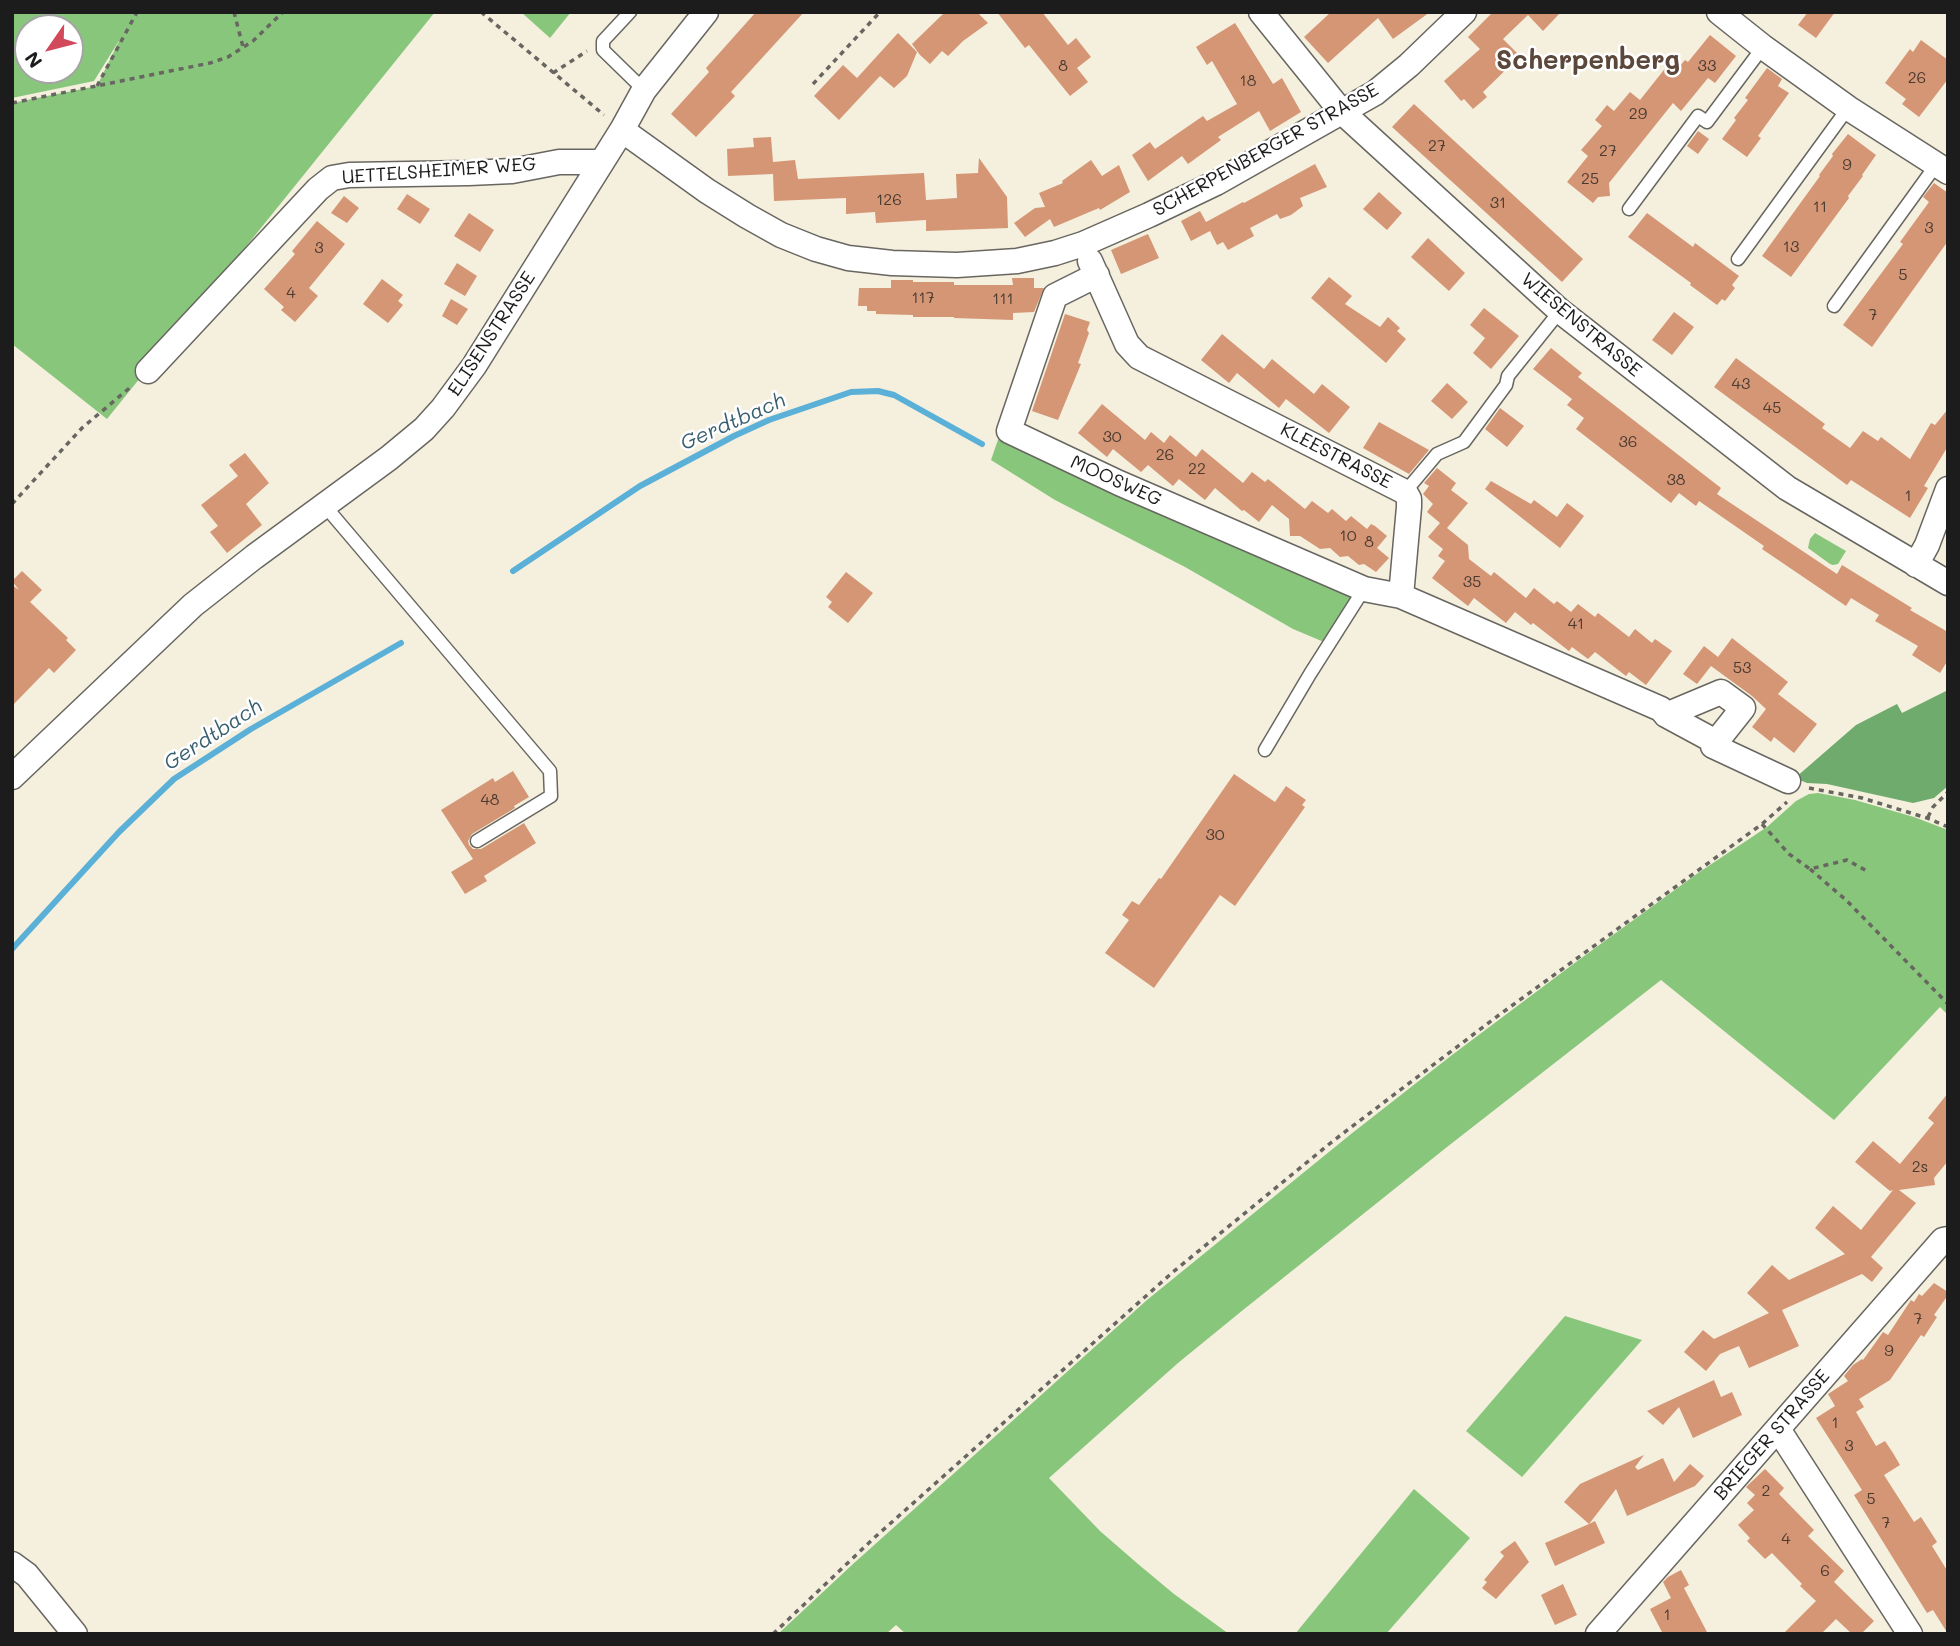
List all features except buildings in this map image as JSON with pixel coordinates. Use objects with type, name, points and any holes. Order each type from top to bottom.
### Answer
[{"type":"street","name":"ELISENSTRASSE","points":[[12,778],[193,606],[424,429],[474,366],[622,130],[644,90],[706,12]]},
{"type":"street","name":"WIESENSTRASSE","points":[[1261,12],[1340,111],[1560,312],[1787,488],[1948,583]]},
{"type":"street","name":"SCHERPENBERGER STRASSE","points":[[622,130],[747,216],[781,235],[816,248],[848,258],[892,263],[957,265],[1017,261],[1083,244],[1216,183],[1375,93],[1464,12]]},
{"type":"street","points":[[1719,12],[1848,108],[1942,169]]},
{"type":"street","name":"UETTELSHEIMER WEG","points":[[148,371],[318,189],[332,178],[349,175],[480,173],[512,171],[559,162],[602,162]]},
{"type":"street","name":"KLEESTRASSE","points":[[1083,244],[1127,344],[1139,357],[1405,492],[1409,507],[1401,596]]},
{"type":"street","name":"MOOSWEG","points":[[1097,275],[1055,296],[1009,431],[1119,483],[1364,589],[1401,596]]},
{"type":"street","points":[[1916,565],[1927,545],[1948,489]]},
{"type":"street","points":[[1401,596],[1661,709],[1666,715],[1716,742]]},
{"type":"street","points":[[1666,715],[1721,692],[1743,708],[1713,746],[1794,784]]},
{"type":"street","name":"BRIEGER STRASSE","points":[[1598,1634],[1621,1624],[1778,1429],[1942,1240],[1948,1239]]},
{"type":"street","points":[[1778,1429],[1910,1634]]},
{"type":"street","points":[[12,1564],[27,1575],[75,1634]]},
{"type":"lane","points":[[629,12],[603,41],[603,50],[644,90]]},
{"type":"lane","points":[[1629,209],[1698,116],[1707,122],[1763,47]]},
{"type":"lane","points":[[1738,259],[1848,108]]},
{"type":"lane","points":[[1834,306],[1942,169]]},
{"type":"lane","points":[[1405,492],[1437,454],[1464,442],[1506,385],[1508,376],[1560,312]]},
{"type":"lane","points":[[325,506],[550,771],[551,796],[477,841]]},
{"type":"lane","points":[[1265,750],[1364,589]]},
{"type":"path","points":[[97,86],[137,12]]},
{"type":"path","points":[[234,12],[243,47]]},
{"type":"path","points":[[12,103],[210,63],[228,57],[253,41],[283,12]]},
{"type":"path","points":[[481,12],[622,130]]},
{"type":"path","points":[[813,84],[880,12]]},
{"type":"path","points":[[553,73],[603,41]]},
{"type":"path","points":[[12,504],[82,428],[148,371]]},
{"type":"path","points":[[773,1634],[874,1538],[1173,1272],[1333,1141],[1499,1015],[1762,824],[1791,799],[1794,784],[1862,798],[1948,827]]},
{"type":"path","points":[[1927,818],[1933,807],[1948,792]]},
{"type":"path","points":[[1762,824],[1789,855],[1846,900],[1948,1004]]},
{"type":"path","points":[[1810,869],[1847,860],[1867,871]]},
{"type":"green space","points":[[12,12],[435,12],[107,419],[12,344],[12,103],[97,86],[120,39],[94,81],[84,83],[84,14],[14,14],[14,84],[80,84],[12,98]]},
{"type":"green space","points":[[521,12],[571,12],[550,38]]},
{"type":"green space","points":[[1000,434],[1352,593],[1350,601],[1324,642],[1293,629],[1185,567],[1055,500],[991,460]]},
{"type":"green space","points":[[1815,533],[1846,551],[1838,564],[1830,564],[1808,548]]},
{"type":"green space","points":[[1948,690],[1948,786],[1934,798],[1913,803],[1827,784],[1807,783],[1795,778],[1856,725],[1897,704],[1902,713]]},
{"type":"green space","points":[[1818,793],[1855,800],[1948,830],[1948,1015],[1940,1007],[1834,1120],[1661,980],[1243,1310],[1178,1363],[1049,1478],[1100,1531],[1138,1564],[1229,1634],[906,1634],[896,1625],[886,1634],[778,1634],[1147,1300],[1351,1134],[1576,962],[1698,873],[1767,827],[1796,801],[1809,794]]},
{"type":"green space","points":[[1565,1316],[1642,1340],[1522,1477],[1466,1431]]},
{"type":"green space","points":[[1414,1489],[1470,1538],[1386,1634],[1295,1634]]},
{"type":"waterway","name":"Gerdtbach","points":[[513,571],[640,486],[734,436],[769,420],[851,392],[878,391],[894,395],[982,444]]},
{"type":"waterway","name":"Gerdtbach","points":[[12,949],[119,832],[174,779],[251,729],[401,643]]},
{"type":"district","name":"Scherpenberg","points":[[1588,61]]}]
